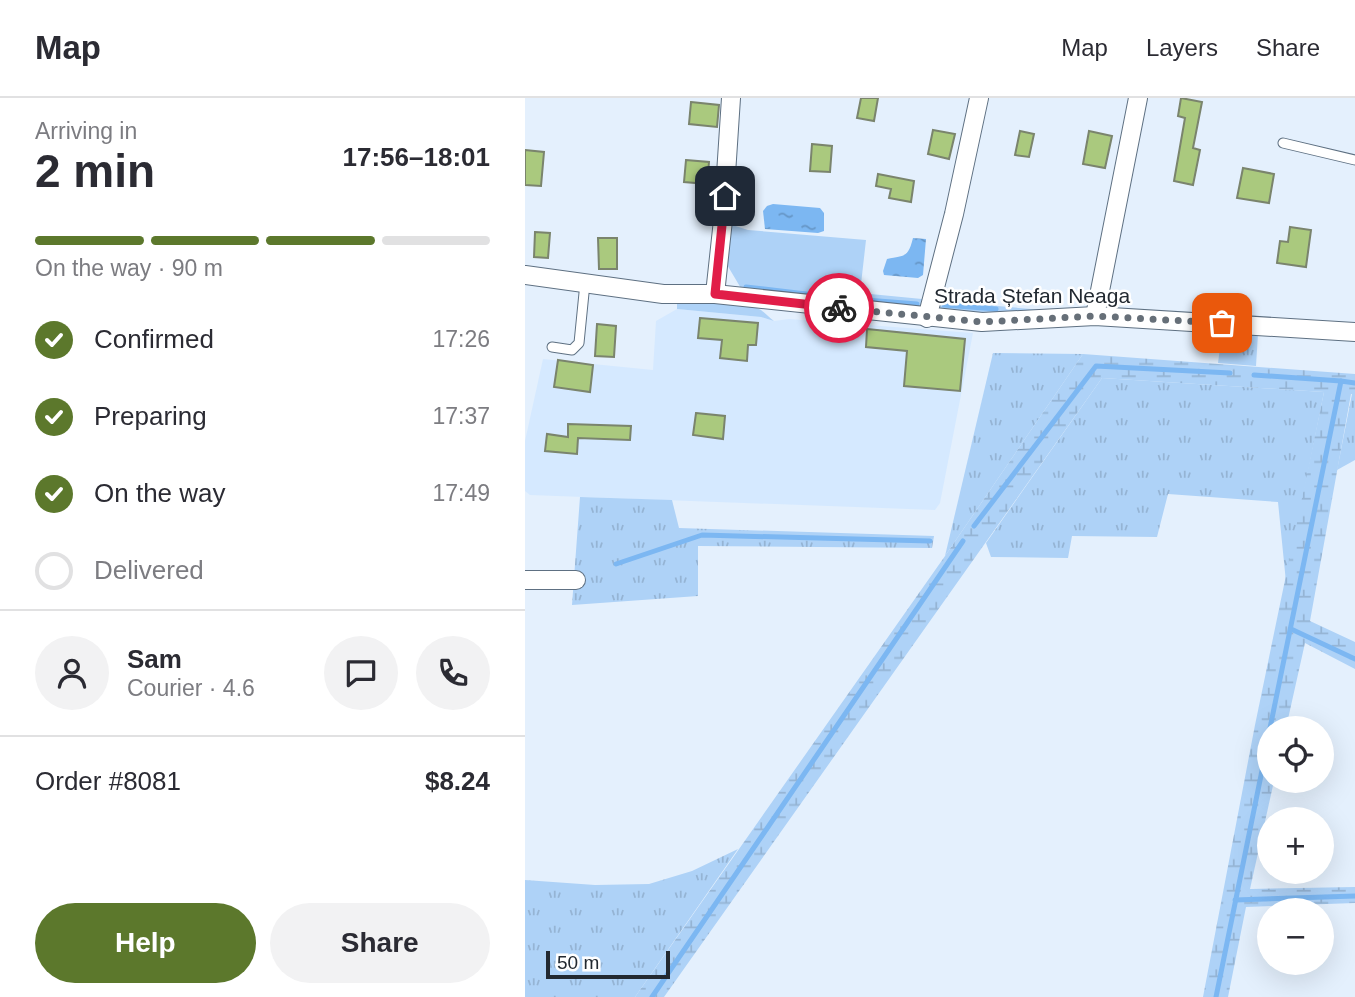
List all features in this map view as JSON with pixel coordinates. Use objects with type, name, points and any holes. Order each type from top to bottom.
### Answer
[{"type":"street","points":[[715,294],[731,98]]},
{"type":"street","points":[[927,318],[954,214],[979,98]]},
{"type":"street","points":[[1095,316],[1138,98]]},
{"type":"street","name":"Strada Ștefan Neaga","points":[[525,275],[663,294],[715,294],[982,322],[1095,316],[1355,332]]},
{"type":"street","points":[[525,580],[576,580]]},
{"type":"lane","points":[[1283,143],[1355,160]]},
{"type":"lane","points":[[552,348],[572,350],[579,343],[585,283]]},
{"type":"shaded area","points":[[677,309],[761,317],[774,321],[789,319],[973,333],[940,503],[935,510],[530,495],[525,491],[525,441],[543,359],[653,370],[656,321]]},
{"type":"green space","points":[[729,224],[748,230],[866,240],[860,293],[922,299],[928,294],[921,309],[742,290],[726,263]]},
{"type":"green space","points":[[684,301],[744,304],[761,310],[774,321],[761,317],[677,309],[677,304]]},
{"type":"green space","points":[[939,301],[1066,312],[986,316],[937,310]]},
{"type":"green space","points":[[1222,333],[1258,334],[1256,366],[1218,363]]},
{"type":"green space","points":[[993,353],[1083,354],[945,556]]},
{"type":"green space","points":[[1083,354],[1355,374],[1355,394],[1351,394],[1310,621],[1355,642],[1355,669],[1305,643],[1289,716],[1257,716],[1257,793],[1271,793],[1268,807],[1257,807],[1257,858],[1250,889],[1355,887],[1355,903],[1334,904],[1334,898],[1257,898],[1257,907],[1246,907],[1228,997],[1203,997],[1255,725],[1324,392],[1102,378],[664,997],[635,997],[945,556]]},
{"type":"green space","points":[[1102,378],[1324,392],[1286,582],[1278,502],[1168,494],[1157,537],[1072,536],[1068,558],[991,557],[986,543]]},
{"type":"green space","points":[[1352,394],[1355,394],[1355,460],[1337,470]]},
{"type":"green space","points":[[580,497],[672,500],[679,528],[934,536],[932,548],[698,546],[698,596],[572,605]]},
{"type":"green space","points":[[738,849],[635,997],[525,997],[525,880],[595,885],[649,884],[692,871]]},
{"type":"water","points":[[773,204],[820,208],[824,213],[824,231],[818,233],[765,229],[763,211]]},
{"type":"water","points":[[913,238],[926,239],[923,275],[918,278],[884,275],[887,259],[905,254]]},
{"type":"building","points":[[861,98],[878,98],[874,121],[857,118]]},
{"type":"building","points":[[1181,98],[1202,102],[1193,148],[1200,150],[1193,185],[1174,181],[1185,118],[1178,116]]},
{"type":"building","points":[[691,102],[719,105],[717,127],[689,124]]},
{"type":"building","points":[[933,130],[955,134],[949,159],[928,154]]},
{"type":"building","points":[[1020,131],[1034,134],[1029,157],[1015,155]]},
{"type":"building","points":[[1089,131],[1112,136],[1105,168],[1083,164]]},
{"type":"building","points":[[812,144],[832,146],[830,172],[810,171]]},
{"type":"building","points":[[525,150],[544,152],[541,186],[525,185]]},
{"type":"building","points":[[686,160],[709,162],[707,184],[684,182]]},
{"type":"building","points":[[1243,168],[1274,174],[1269,203],[1237,198]]},
{"type":"building","points":[[878,174],[914,181],[911,202],[889,198],[891,189],[876,186]]},
{"type":"building","points":[[1290,227],[1311,230],[1306,267],[1277,263],[1280,241],[1288,242]]},
{"type":"building","points":[[535,232],[550,233],[548,258],[534,257]]},
{"type":"building","points":[[598,238],[617,238],[617,269],[599,269]]},
{"type":"building","points":[[700,318],[758,323],[756,345],[748,345],[747,361],[720,358],[722,340],[698,338]]},
{"type":"building","points":[[597,324],[616,326],[614,357],[595,356]]},
{"type":"building","points":[[867,329],[965,339],[960,391],[904,386],[907,351],[866,347]]},
{"type":"building","points":[[558,360],[593,365],[590,392],[554,387]]},
{"type":"building","points":[[696,413],[725,416],[723,439],[693,435]]},
{"type":"building","points":[[568,424],[631,426],[630,440],[578,438],[577,454],[545,451],[547,434],[568,437]]},
{"type":"waterway","points":[[746,287],[917,304]]},
{"type":"waterway","points":[[944,305],[996,309]]},
{"type":"waterway","points":[[974,526],[1096,366],[1230,373]]},
{"type":"waterway","points":[[1254,375],[1341,381]]},
{"type":"waterway","points":[[1272,716],[1341,381],[1355,383]]},
{"type":"waterway","points":[[616,564],[702,535],[930,541]]},
{"type":"waterway","points":[[652,997],[963,541]]},
{"type":"waterway","points":[[1291,629],[1355,659]]},
{"type":"waterway","points":[[1216,997],[1257,793]]},
{"type":"waterway","points":[[1235,900],[1355,896]]},
{"type":"way so far","points":[[839,308],[982,322],[1095,316],[1222,323]]},
{"type":"route","points":[[725,196],[715,294],[839,308]]}]
